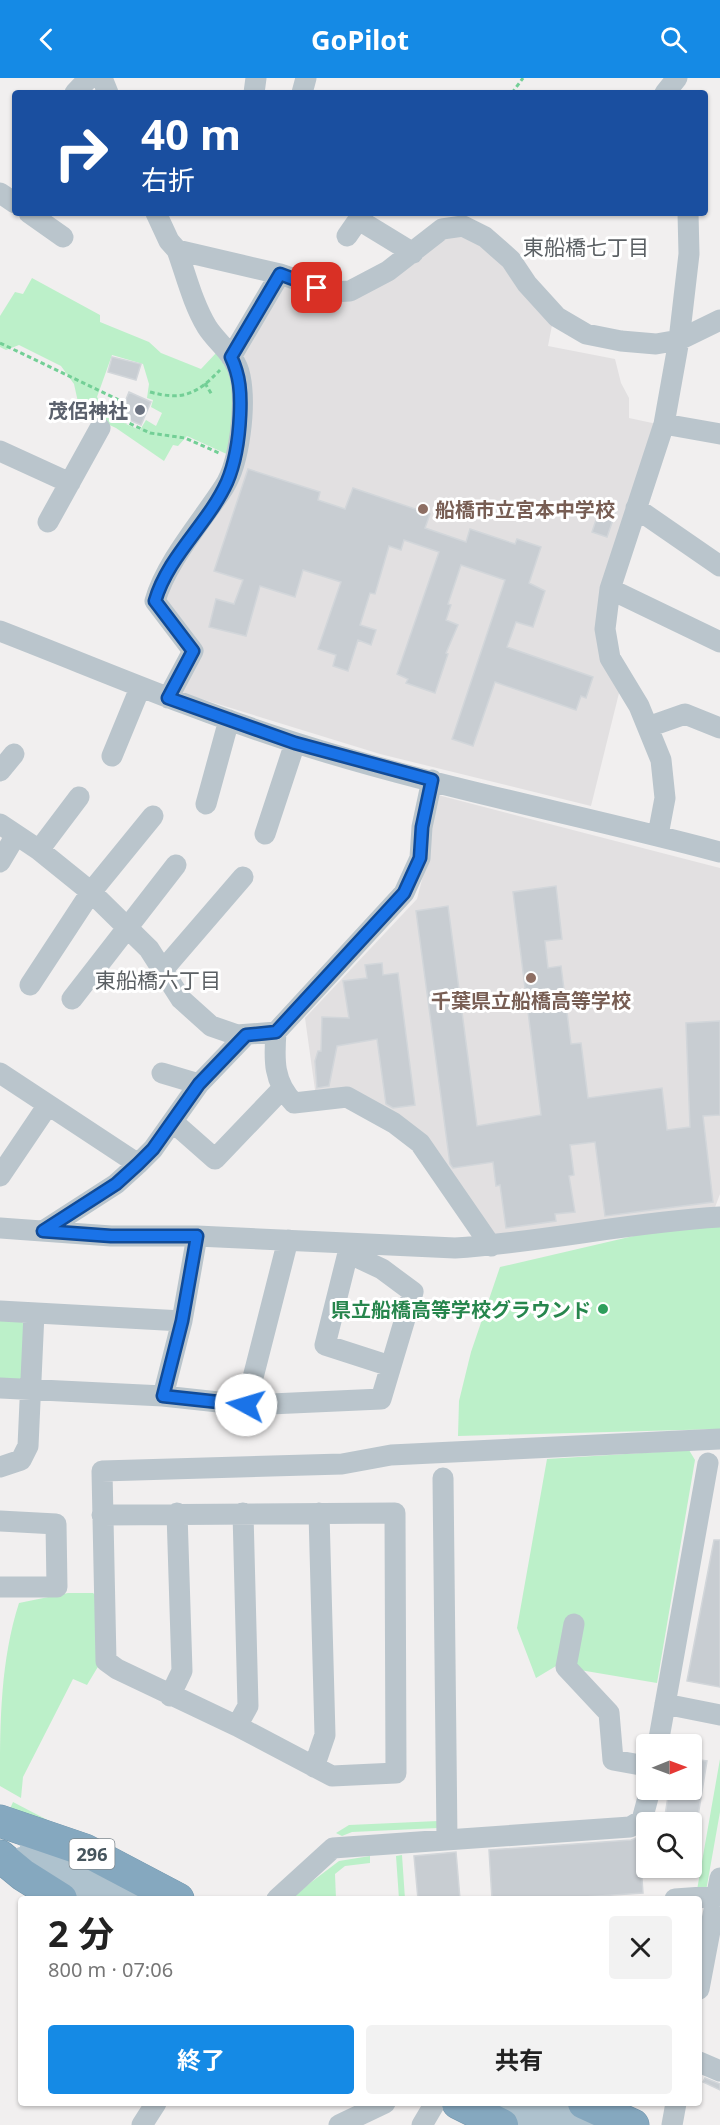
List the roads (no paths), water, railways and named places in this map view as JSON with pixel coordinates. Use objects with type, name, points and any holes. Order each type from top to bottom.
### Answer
[{"type":"highway","name":"296","points":[[0,1823],[85,1850],[172,1896]]},
{"type":"highway","points":[[0,1856],[22,1875],[56,1896]]},
{"type":"highway","points":[[464,2106],[502,2125]]},
{"type":"highway","points":[[591,2106],[633,2125]]},
{"type":"main road","points":[[0,1823],[44,1860],[95,1896]]},
{"type":"main road","points":[[0,1849],[44,1860],[134,1896]]},
{"type":"main road","points":[[504,2106],[543,2125]]},
{"type":"main road","points":[[548,2106],[588,2125]]},
{"type":"street","points":[[78,90],[89,78]]},
{"type":"street","points":[[667,90],[677,78]]},
{"type":"street","points":[[33,216],[63,237]]},
{"type":"street","points":[[157,216],[169,241],[177,250],[207,327],[226,362],[240,375],[239,435],[235,460],[226,484],[177,557],[155,601],[193,651],[168,698]]},
{"type":"street","points":[[658,835],[665,798],[665,780],[661,760],[648,727],[610,658],[605,629],[610,589],[664,424],[689,254],[688,216]]},
{"type":"street","points":[[177,250],[280,274],[332,292],[350,291],[388,271],[456,219],[463,226],[485,237],[511,260],[546,307],[570,326],[586,334],[621,341],[656,344],[678,340],[720,320]]},
{"type":"street","points":[[356,223],[413,253]]},
{"type":"street","points":[[226,362],[280,274]]},
{"type":"street","points":[[48,522],[108,423]]},
{"type":"street","points":[[664,424],[720,434]]},
{"type":"street","points":[[0,451],[70,483]]},
{"type":"street","points":[[636,507],[720,566]]},
{"type":"street","points":[[610,589],[720,642]]},
{"type":"street","points":[[0,631],[140,688],[295,743],[432,780],[720,852]]},
{"type":"street","points":[[112,756],[140,688]]},
{"type":"street","points":[[648,727],[684,714],[720,728]]},
{"type":"street","points":[[206,804],[229,720]]},
{"type":"street","points":[[265,834],[295,743]]},
{"type":"street","points":[[0,771],[14,754]]},
{"type":"street","points":[[432,780],[422,827],[420,858],[404,893],[276,1032],[274,1057],[281,1090],[294,1103],[347,1097],[394,1123],[420,1143],[491,1246]]},
{"type":"street","points":[[39,850],[79,797]]},
{"type":"street","points":[[30,985],[91,892],[153,816]]},
{"type":"street","points":[[0,862],[8,830],[39,850],[91,892],[149,949],[181,999],[211,1026],[237,1035],[276,1032]]},
{"type":"street","points":[[72,999],[176,865]]},
{"type":"street","points":[[162,971],[243,877]]},
{"type":"street","points":[[43,1231],[116,1184],[138,1164],[153,1149],[199,1084],[246,1035]]},
{"type":"street","points":[[0,1073],[138,1164]]},
{"type":"street","points":[[162,1073],[199,1084]]},
{"type":"street","points":[[173,1122],[215,1159],[281,1090]]},
{"type":"street","points":[[0,1176],[48,1105]]},
{"type":"street","points":[[0,1228],[111,1236],[197,1236],[288,1240],[349,1249],[454,1248],[491,1246],[684,1219],[720,1217]]},
{"type":"street","points":[[163,1396],[182,1321],[197,1236]]},
{"type":"street","points":[[246,1405],[288,1240]]},
{"type":"street","points":[[0,1388],[163,1396],[246,1405],[381,1399],[413,1292],[382,1269],[349,1249]]},
{"type":"street","points":[[349,1249],[325,1346],[390,1366]]},
{"type":"street","points":[[0,1311],[182,1321]]},
{"type":"street","points":[[0,1467],[21,1460],[27,1446],[33,1313]]},
{"type":"street","points":[[102,1515],[395,1513],[396,1773],[332,1776],[237,1726],[117,1669],[106,1661],[102,1515],[102,1471],[342,1464],[391,1455],[720,1439]]},
{"type":"street","points":[[660,1734],[708,1463]]},
{"type":"street","points":[[443,1478],[447,1840]]},
{"type":"street","points":[[170,1695],[182,1671],[177,1513]]},
{"type":"street","points":[[314,1767],[325,1735],[319,1513]]},
{"type":"street","points":[[237,1726],[248,1706],[243,1514]]},
{"type":"street","points":[[0,1521],[56,1524],[57,1587],[0,1587]]},
{"type":"street","points":[[574,1624],[566,1667],[609,1713],[613,1760],[636,1764]]},
{"type":"street","points":[[665,1704],[720,1715]]},
{"type":"street","points":[[280,1896],[333,1848],[630,1827],[642,1820],[647,1800]]},
{"type":"street","points":[[686,1896],[718,1887],[716,1925],[702,1974]]},
{"type":"street","points":[[702,2063],[720,2071]]},
{"type":"street","points":[[142,2125],[154,2106]]},
{"type":"street","points":[[339,2125],[379,2106]]},
{"type":"street","points":[[422,2125],[433,2106]]},
{"type":"street","points":[[672,2125],[675,2106]]},
{"type":"place","name":"茂侶神社","points":[[140,410]]},
{"type":"place","name":"船橋市立宮本中学校","points":[[423,509]]},
{"type":"place","name":"千葉県立船橋高等学校","points":[[531,978]]},
{"type":"place","name":"県立船橋高等学校グラウンド","points":[[603,1309]]},
{"type":"district","name":"東船橋七丁目","points":[[586,247]]},
{"type":"district","name":"東船橋六丁目","points":[[158,980]]}]
